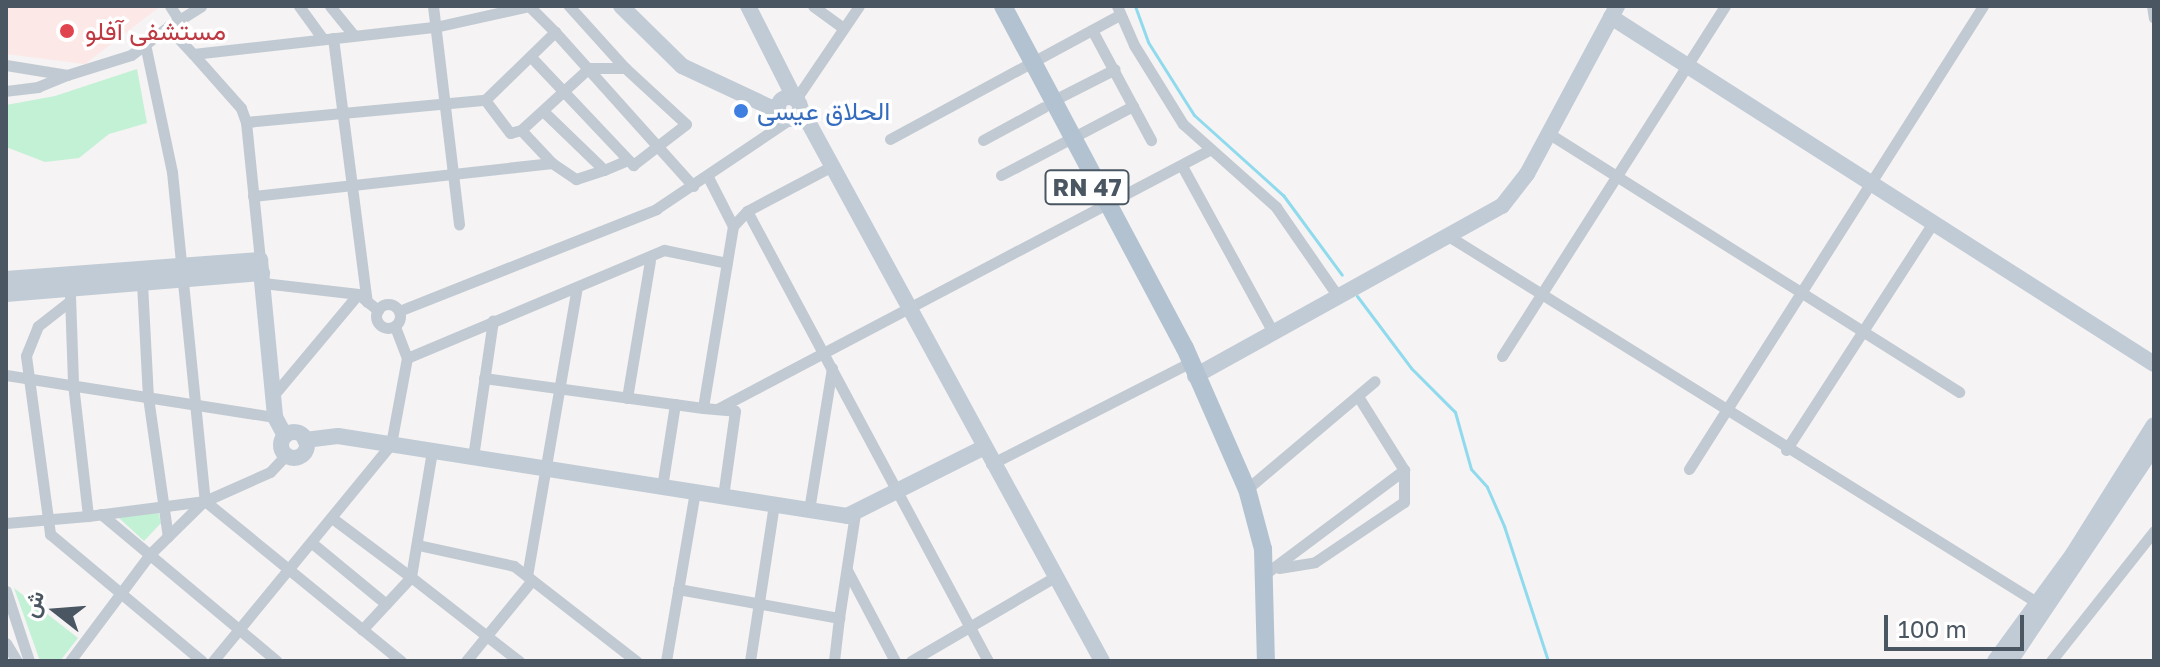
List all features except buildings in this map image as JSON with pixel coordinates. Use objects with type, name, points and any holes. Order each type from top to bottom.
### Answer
[{"type":"main road","name":"RN 47","points":[[990,6],[1028,65],[1192,370],[1247,489],[1271,572],[1266,661]]},
{"type":"main road","name":"RN 47","points":[[1003,6],[1028,65]]},
{"type":"street","points":[[170,6],[179,20]]},
{"type":"street","points":[[6,91],[91,71],[145,44],[201,6]]},
{"type":"street","points":[[272,397],[362,298],[352,185],[328,38],[299,6]]},
{"type":"street","points":[[330,6],[354,36]]},
{"type":"street","points":[[433,6],[459,224]]},
{"type":"street","points":[[193,54],[435,27],[530,6],[693,186]]},
{"type":"street","points":[[531,57],[633,165],[686,124],[625,68],[569,6]]},
{"type":"street","points":[[621,6],[682,66],[758,102],[788,108]]},
{"type":"street","points":[[748,6],[778,61],[788,108],[822,149],[1095,658]]},
{"type":"street","points":[[813,6],[843,28]]},
{"type":"street","points":[[399,311],[656,209],[708,177],[788,108],[859,6]]},
{"type":"street","points":[[1502,356],[1725,6]]},
{"type":"street","points":[[1689,469],[1983,6]]},
{"type":"street","points":[[2152,6],[2154,18]]},
{"type":"street","points":[[890,139],[1092,30],[1118,10],[1169,104],[1211,149],[1276,207],[1337,295]]},
{"type":"street","points":[[991,464],[1273,332],[1337,295],[1488,218],[1516,191],[1615,11],[1873,179],[2154,352]]},
{"type":"street","points":[[168,27],[241,108],[246,122],[272,397],[275,417],[285,436]]},
{"type":"street","points":[[1092,30],[1151,140]]},
{"type":"street","points":[[246,122],[444,101],[485,100],[555,32]]},
{"type":"street","points":[[145,44],[172,172],[205,501],[288,572],[401,661]]},
{"type":"street","points":[[6,65],[67,75]]},
{"type":"street","points":[[485,100],[510,133],[521,130],[589,68],[625,68]]},
{"type":"street","points":[[983,140],[1115,69]]},
{"type":"street","points":[[1001,175],[1133,106]]},
{"type":"street","points":[[543,111],[604,170]]},
{"type":"street","points":[[521,130],[552,163],[576,179],[628,160]]},
{"type":"street","points":[[1548,133],[1959,392]]},
{"type":"street","points":[[717,409],[1105,208],[1211,149]]},
{"type":"street","points":[[253,196],[552,163]]},
{"type":"street","points":[[1182,166],[1273,332]]},
{"type":"street","points":[[703,408],[733,226],[747,211],[830,167]]},
{"type":"street","points":[[708,177],[733,226]]},
{"type":"street","points":[[1873,179],[1933,223],[2154,364]]},
{"type":"street","points":[[747,211],[988,661]]},
{"type":"street","points":[[1786,450],[1933,223]]},
{"type":"street","points":[[1450,237],[1786,450],[2038,603]]},
{"type":"street","points":[[407,358],[493,320],[650,261],[664,250],[727,263]]},
{"type":"street","points":[[627,398],[650,261]]},
{"type":"street","points":[[6,279],[261,272],[362,298],[378,310],[380,325],[395,326]]},
{"type":"street","points":[[6,294],[70,295],[184,273]]},
{"type":"street","points":[[142,283],[148,397],[168,537]]},
{"type":"street","points":[[466,661],[489,636],[530,578],[577,288]]},
{"type":"street","points":[[70,295],[30,339],[30,376],[50,534],[202,661]]},
{"type":"street","points":[[70,295],[73,384],[88,516]]},
{"type":"street","points":[[378,310],[391,304],[399,311]]},
{"type":"street","points":[[213,661],[391,444],[407,358],[395,326],[399,311]]},
{"type":"street","points":[[473,457],[493,320]]},
{"type":"street","points":[[809,510],[832,367]]},
{"type":"street","points":[[6,375],[30,376],[275,417]]},
{"type":"street","points":[[484,378],[735,411],[723,496]]},
{"type":"street","points":[[1247,489],[1359,398],[1375,381]]},
{"type":"street","points":[[1271,572],[1315,562],[1404,502],[1404,470],[1359,398]]},
{"type":"street","points":[[662,487],[675,404]]},
{"type":"street","points":[[1995,661],[2038,603],[2154,425]]},
{"type":"street","points":[[286,455],[281,443],[285,436],[296,432],[305,440],[338,436],[809,510],[855,514],[983,448]]},
{"type":"street","points":[[6,523],[205,501],[270,472],[286,455],[301,455],[305,440]]},
{"type":"street","points":[[2010,661],[2154,447]]},
{"type":"street","points":[[362,630],[411,577],[432,451]]},
{"type":"street","points":[[1271,572],[1404,470]]},
{"type":"street","points":[[666,661],[695,492]]},
{"type":"street","points":[[70,661],[150,554],[205,501]]},
{"type":"street","points":[[750,661],[774,504]]},
{"type":"street","points":[[101,514],[277,661]]},
{"type":"street","points":[[834,661],[855,514]]},
{"type":"street","points":[[332,518],[519,661]]},
{"type":"street","points":[[2051,661],[2154,531]]},
{"type":"street","points":[[312,543],[386,604]]},
{"type":"street","points":[[418,545],[514,566],[636,661]]},
{"type":"street","points":[[847,569],[895,661]]},
{"type":"street","points":[[911,661],[968,624],[1053,578]]},
{"type":"street","points":[[678,589],[839,618]]},
{"type":"street","points":[[6,591],[29,661]]},
{"type":"street","points":[[6,643],[17,661]]},
{"type":"shaded area","name":"مستشفى آفلو","points":[[6,6],[158,8],[85,64],[6,54]]},
{"type":"green space","points":[[137,69],[147,123],[109,134],[79,158],[45,162],[6,147],[6,105],[55,96]]},
{"type":"green space","points":[[158,511],[161,523],[144,541],[119,518]]},
{"type":"green space","points":[[14,588],[78,638],[60,661],[40,661]]},
{"type":"waterway","points":[[1135,6],[1148,42],[1194,115],[1283,195],[1342,275]]},
{"type":"waterway","points":[[1357,296],[1411,368],[1455,412],[1471,469],[1487,487],[1504,526],[1548,661]]},
{"type":"place","name":"مستشفى آفلو","points":[[67,31]]},
{"type":"place","name":"الحلاق عيسى","points":[[741,111]]}]
